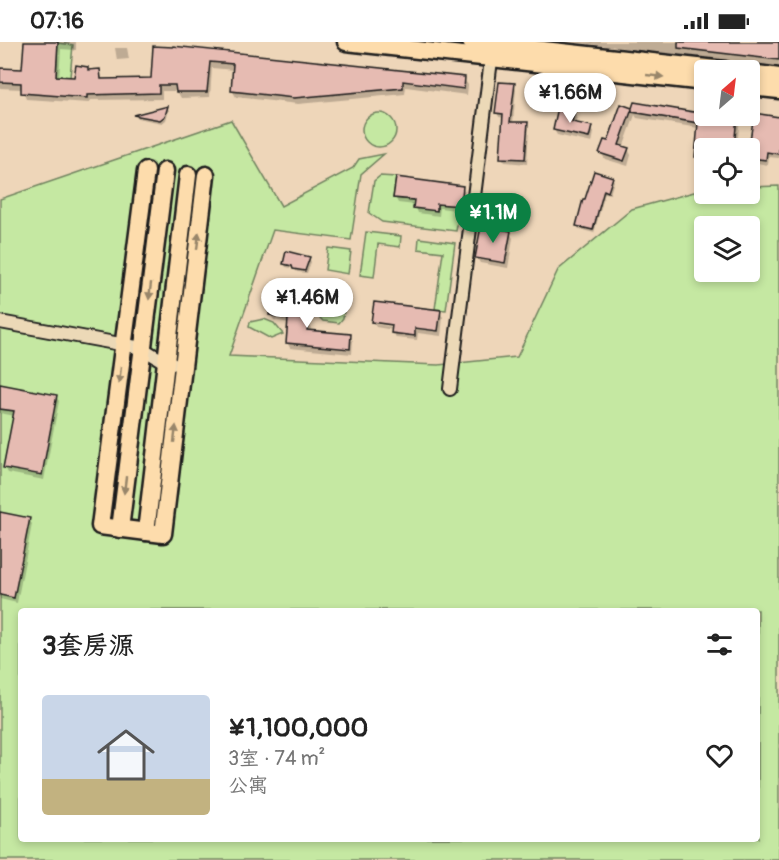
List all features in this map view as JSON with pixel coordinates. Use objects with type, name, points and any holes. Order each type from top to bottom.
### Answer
[{"type":"main road","points":[[346,42],[694,67]]},
{"type":"main road","points":[[471,42],[492,51],[694,80]]},
{"type":"main road","points":[[760,74],[779,76]]},
{"type":"main road","points":[[760,88],[779,90]]},
{"type":"main road","points":[[146,171],[100,526],[120,529],[152,528]]},
{"type":"main road","points":[[120,529],[165,171]]},
{"type":"main road","points":[[152,528],[166,363],[188,175]]},
{"type":"main road","points":[[152,528],[154,499],[171,467],[206,175]]},
{"type":"main road","points":[[140,218],[160,208]]},
{"type":"main road","points":[[106,481],[134,419]]},
{"type":"street","points":[[450,389],[492,51]]},
{"type":"street","points":[[0,322],[142,348],[166,363],[183,366]]},
{"type":"green space","points":[[58,43],[73,45],[70,77],[56,76]]},
{"type":"green space","points":[[379,113],[391,118],[396,130],[391,142],[379,147],[367,142],[362,130],[367,118]]},
{"type":"green space","points":[[231,120],[281,206],[353,168],[359,159],[384,154],[361,174],[351,240],[273,230],[229,356],[438,365],[517,357],[558,270],[632,209],[694,192],[694,204],[760,204],[760,187],[779,186],[779,860],[0,860],[0,199]]},
{"type":"green space","points":[[380,176],[396,177],[393,198],[414,200],[437,210],[437,204],[461,206],[456,231],[382,222],[369,213],[374,181]]},
{"type":"green space","points":[[366,232],[401,236],[400,247],[378,244],[374,277],[360,275]]},
{"type":"green space","points":[[419,238],[455,243],[446,310],[435,309],[443,252],[418,249]]},
{"type":"green space","points":[[328,248],[351,251],[348,274],[325,270]]},
{"type":"green space","points":[[327,286],[342,288],[346,293],[343,318],[339,323],[323,321],[319,317],[322,292]]},
{"type":"green space","points":[[264,319],[274,323],[283,334],[271,339],[249,327],[250,322]]},
{"type":"building","points":[[24,42],[58,42],[56,76],[74,77],[76,65],[88,67],[88,70],[100,69],[101,79],[151,78],[153,46],[173,46],[465,77],[464,89],[403,81],[403,88],[294,98],[231,91],[233,64],[210,62],[207,92],[176,92],[175,85],[159,85],[159,93],[87,95],[87,98],[21,93],[21,83],[0,82],[0,68],[22,69]]},
{"type":"building","points":[[678,42],[779,42],[779,60],[678,48]]},
{"type":"building","points":[[499,82],[515,83],[510,122],[528,122],[525,159],[500,158],[503,114],[495,113]]},
{"type":"building","points":[[634,102],[694,112],[694,122],[632,112],[632,109],[619,145],[629,148],[624,161],[599,153],[604,140],[608,141],[621,104],[632,108]]},
{"type":"building","points":[[168,106],[165,116],[160,120],[133,115]]},
{"type":"building","points":[[558,107],[575,110],[572,122],[592,126],[589,138],[553,130]]},
{"type":"building","points":[[760,114],[779,117],[779,154],[767,152],[766,160],[760,159],[760,138],[750,138],[752,126],[760,126]]},
{"type":"building","points":[[698,126],[736,126],[735,138],[697,138]]},
{"type":"building","points":[[594,171],[613,177],[608,192],[604,190],[593,230],[576,226]]},
{"type":"building","points":[[396,177],[463,186],[461,206],[437,204],[437,211],[413,208],[414,200],[393,198]]},
{"type":"building","points":[[481,226],[511,231],[505,263],[475,258]]},
{"type":"building","points":[[286,251],[310,257],[305,271],[283,264]]},
{"type":"building","points":[[374,302],[441,310],[438,331],[415,328],[415,336],[391,333],[392,325],[371,322]]},
{"type":"building","points":[[271,303],[310,309],[307,330],[351,334],[350,349],[286,343],[288,319],[269,315]]},
{"type":"building","points":[[0,384],[57,395],[42,475],[3,468],[14,411],[0,409]]},
{"type":"building","points":[[0,512],[30,518],[14,598],[0,595]]}]
